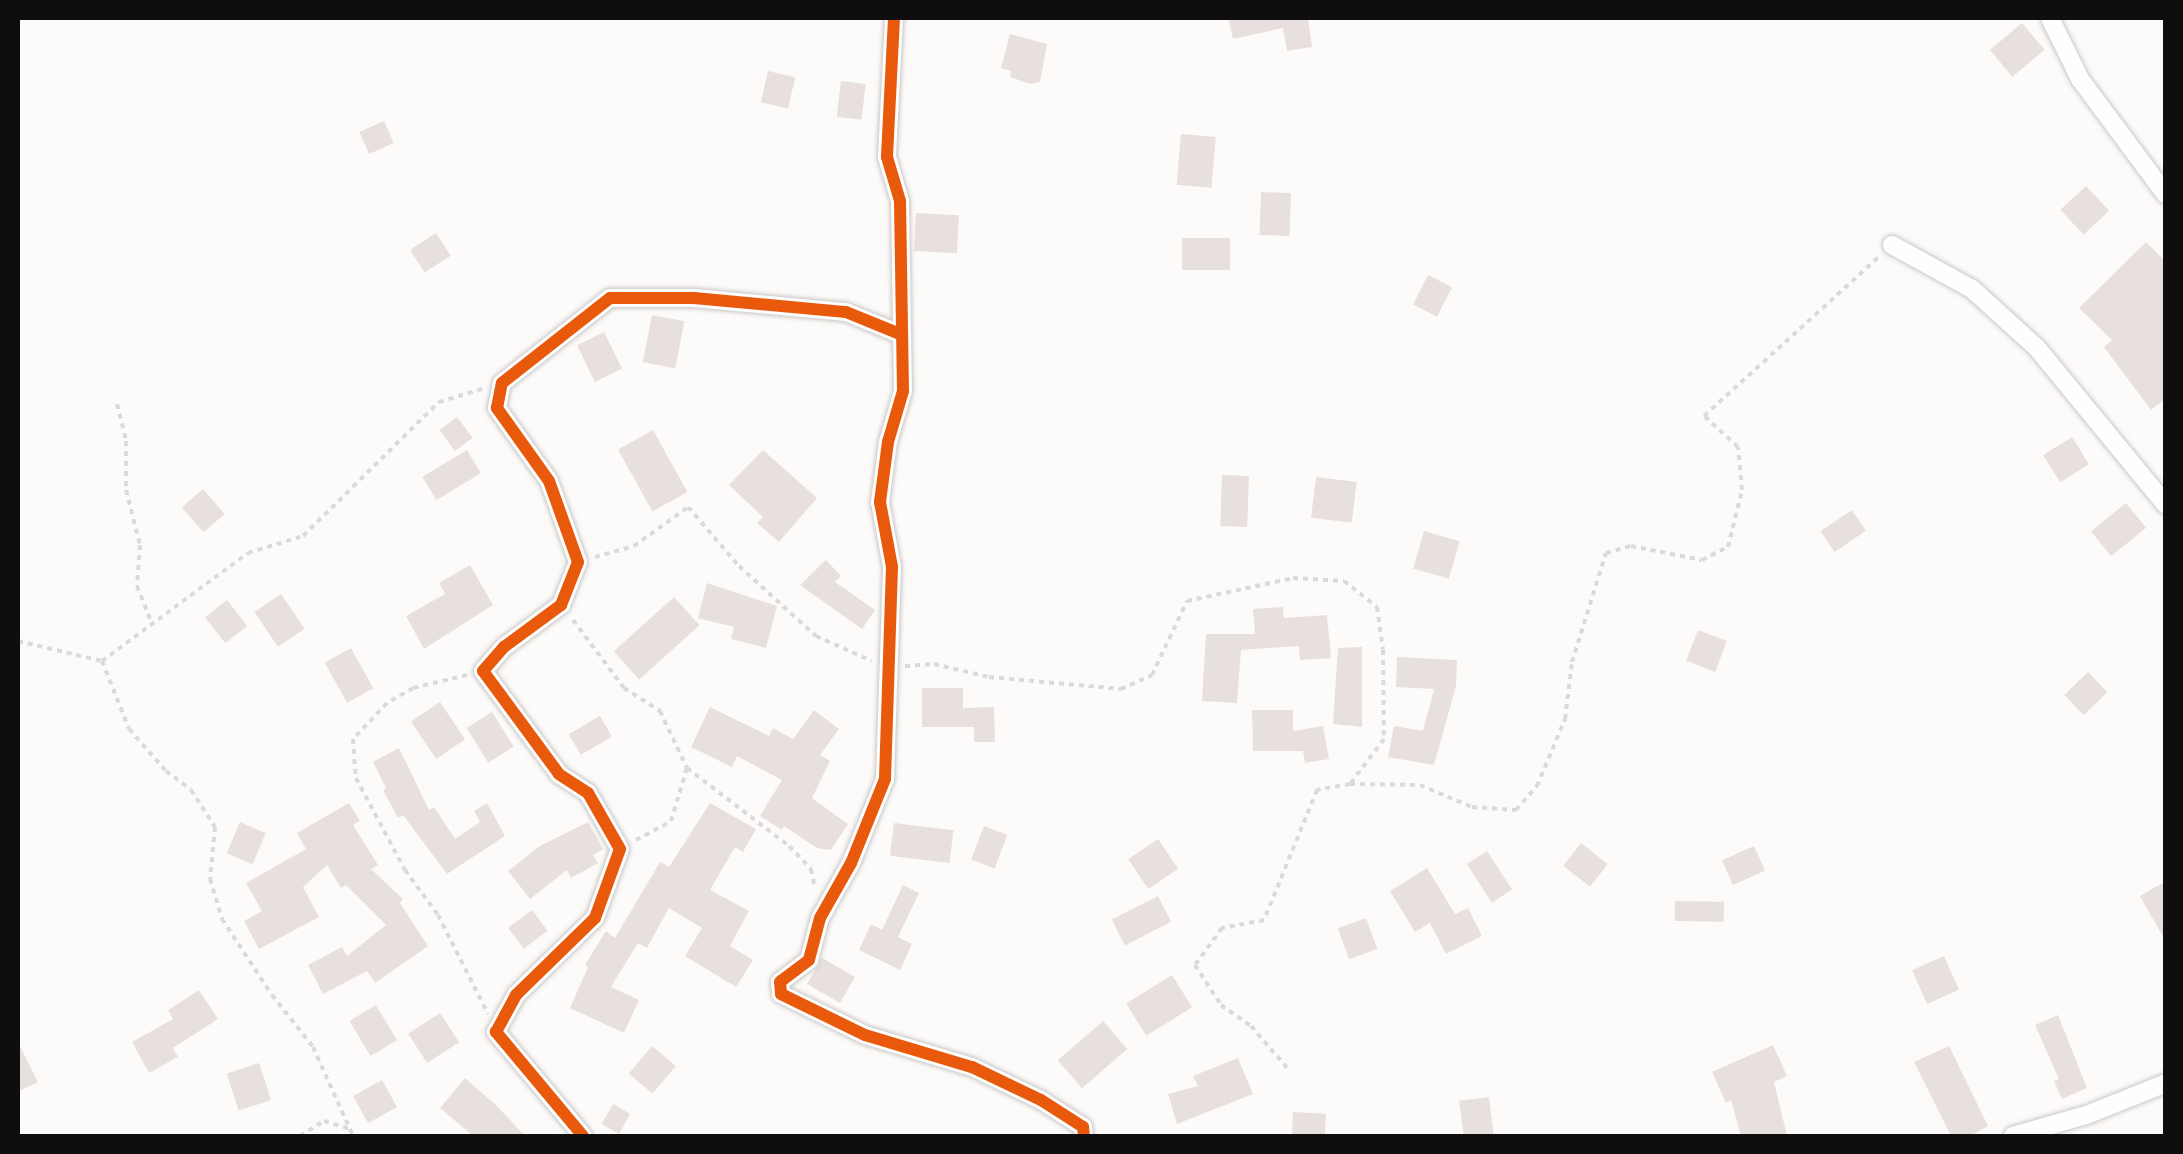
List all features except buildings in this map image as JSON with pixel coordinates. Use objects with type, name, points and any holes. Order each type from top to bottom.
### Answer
[{"type":"street","points":[[894,18],[887,157],[900,201],[903,390],[888,442],[880,502],[892,568],[885,779],[852,863],[820,918],[809,960],[780,982],[781,994],[865,1035],[972,1068],[1024,1092],[1083,1127],[1084,1136]]},
{"type":"street","points":[[2050,18],[2080,79],[2166,195]]},
{"type":"street","points":[[1892,245],[1972,289],[2037,348],[2166,505]]},
{"type":"street","points":[[583,1136],[496,1032],[516,995],[595,918],[620,849],[588,793],[558,774],[483,671],[504,647],[561,605],[578,562],[549,481],[497,408],[502,383],[610,298],[694,298],[846,312],[900,334]]},
{"type":"street","points":[[2013,1136],[2090,1114],[2166,1083]]},
{"type":"path","points":[[1290,1070],[1251,1026],[1221,1005],[1195,965],[1222,928],[1264,920],[1317,790],[1350,784],[1420,786],[1472,807],[1516,810],[1537,786],[1566,720],[1572,662],[1606,553],[1631,546],[1702,560],[1728,547],[1742,490],[1738,447],[1704,416],[1892,245]]},
{"type":"path","points":[[102,661],[248,553],[302,536],[438,402],[502,383]]},
{"type":"path","points":[[117,404],[126,441],[126,490],[140,545],[137,586],[152,624]]},
{"type":"path","points":[[578,562],[634,546],[688,507],[739,566],[816,636],[888,668],[934,664],[989,676],[1121,689],[1152,675],[1187,600],[1293,578],[1344,582],[1376,607],[1384,650],[1384,740],[1350,784]]},
{"type":"path","points":[[561,605],[624,688],[660,711],[687,768],[811,869],[820,918]]},
{"type":"path","points":[[18,640],[102,661]]},
{"type":"path","points":[[102,661],[129,729],[166,772],[191,790],[216,827],[210,879],[222,919],[272,995],[313,1047],[353,1136]]},
{"type":"path","points":[[483,671],[414,688],[387,703],[353,739],[356,778],[405,870],[438,915],[496,1032]]},
{"type":"path","points":[[620,849],[671,821],[687,768]]},
{"type":"path","points":[[300,1136],[324,1121],[350,1129]]},
{"type":"cycle path","points":[[894,18],[887,157],[900,201],[903,391],[888,442],[880,502],[892,567],[885,779],[851,863],[820,918],[809,960],[780,982],[781,994],[865,1035],[972,1067],[1041,1100],[1083,1127],[1084,1136]]},
{"type":"cycle path","points":[[583,1136],[496,1032],[516,995],[595,918],[620,849],[588,793],[559,774],[483,671],[504,647],[561,605],[578,562],[549,481],[497,408],[502,383],[610,298],[694,298],[846,312],[900,334]]}]
